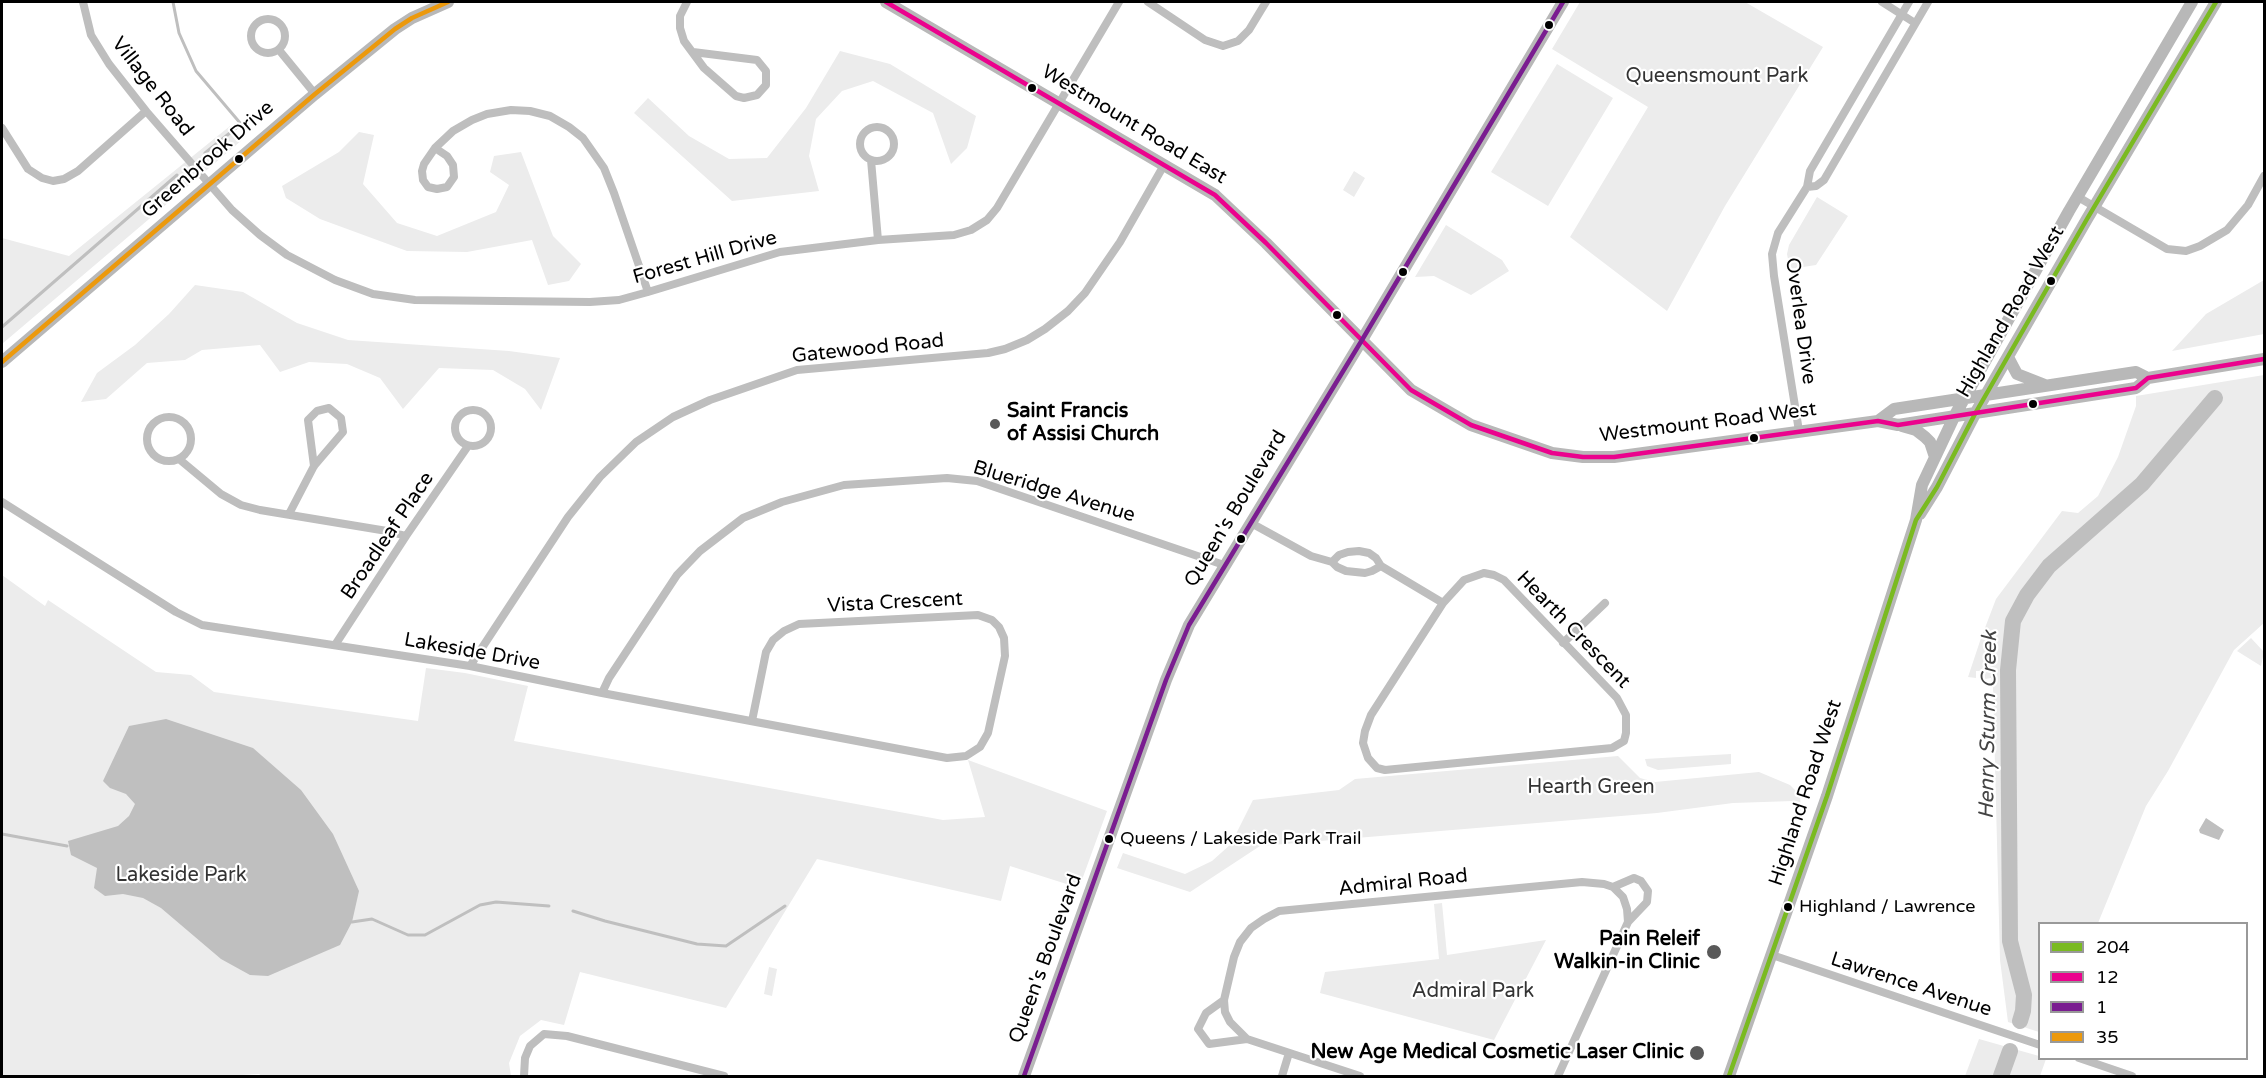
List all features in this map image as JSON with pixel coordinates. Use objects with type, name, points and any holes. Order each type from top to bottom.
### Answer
[{"type":"main road","name":"Greenbrook Drive","points":[[2,362],[315,94],[395,29],[422,13],[448,2]]},
{"type":"main road","name":"Westmount Road East","points":[[886,2],[1215,195],[1362,340]]},
{"type":"main road","name":"Queen's Boulevard","points":[[1024,1077],[1166,680],[1189,625],[1563,2]]},
{"type":"main road","name":"Highland Road West","points":[[1729,1077],[1831,785],[1916,520],[1922,485],[1955,415],[2078,196],[2192,2]]},
{"type":"main road","name":"Highland Road West","points":[[1916,520],[1937,487],[1976,412],[2216,2]]},
{"type":"main road","name":"Westmount Road West","points":[[1362,340],[1411,390],[1472,424],[1552,453],[1583,457],[1614,457],[1878,421],[1898,425],[2136,388],[2148,378],[2265,359]]},
{"type":"main road","points":[[2008,357],[2017,374],[2046,386]]},
{"type":"main road","name":"Westmount Road West","points":[[1878,421],[1894,409],[2136,372],[2148,378]]},
{"type":"main road","points":[[1898,425],[1916,430],[1925,437],[1930,442],[1935,457]]},
{"type":"street","name":"Village Road","points":[[83,2],[91,34],[109,64],[209,184]]},
{"type":"street","points":[[687,2],[680,16],[680,28],[684,41],[704,68],[736,96],[744,98],[757,95],[766,85],[766,71],[757,60],[693,52]]},
{"type":"street","name":"Forest Hill Drive","points":[[209,184],[232,210],[287,255],[335,280],[373,294],[415,300],[590,302],[619,300],[780,252],[878,240],[954,235],[971,230],[987,220],[997,208],[1119,2]]},
{"type":"street","points":[[1148,2],[1205,40],[1223,46],[1238,41],[1244,36],[1266,2]]},
{"type":"street","points":[[1882,2],[1915,23]]},
{"type":"street","name":"Overlea Drive","points":[[1799,431],[1772,254],[1778,233],[1807,187],[1810,171],[1909,2]]},
{"type":"street","name":"Overlea Drive","points":[[1807,187],[1816,186],[1824,180],[1928,2]]},
{"type":"street","points":[[274,20],[283,28],[285,40],[279,50],[266,54],[255,48],[251,37],[258,22],[274,20]]},
{"type":"street","points":[[279,50],[315,94]]},
{"type":"street","points":[[2,128],[28,169],[42,178],[53,181],[64,179],[78,171],[146,111]]},
{"type":"street","points":[[435,148],[447,156],[453,165],[454,177],[447,187],[437,189],[428,187],[423,180],[422,171],[428,156],[435,148],[453,131],[487,114],[530,111],[550,116],[569,127],[583,138],[604,168],[648,292]]},
{"type":"street","points":[[871,160],[883,160],[893,150],[894,138],[886,129],[878,126],[871,128],[861,139],[861,149],[871,160],[878,240]]},
{"type":"street","name":"Gatewood Road","points":[[470,666],[568,517],[600,477],[636,442],[673,417],[710,400],[797,370],[988,353],[1027,340],[1068,311],[1084,293],[1120,242],[1164,165]]},
{"type":"street","points":[[2078,196],[2167,249],[2186,251],[2227,230],[2248,205],[2265,176]]},
{"type":"street","points":[[289,514],[314,466],[343,432],[341,418],[329,408],[317,411],[308,420],[314,466]]},
{"type":"street","name":"Broadleaf Place","points":[[468,411],[479,411],[489,420],[491,431],[483,443],[468,446],[456,434],[457,421],[468,411]]},
{"type":"street","points":[[178,459],[185,455],[191,445],[190,430],[186,424],[174,417],[160,419],[153,423],[148,432],[148,447],[159,459],[166,461],[178,459],[221,494],[241,505],[405,536]]},
{"type":"street","name":"Broadleaf Place","points":[[335,645],[405,536],[468,446]]},
{"type":"street","name":"Blueridge Avenue","points":[[602,693],[609,678],[677,574],[700,551],[743,518],[782,502],[844,485],[947,478],[977,481],[1224,565]]},
{"type":"street","name":"Lakeside Drive","points":[[2,502],[176,612],[202,625],[470,666],[947,758],[966,756]]},
{"type":"street","points":[[1251,523],[1311,556],[1332,562],[1337,567],[1357,573],[1372,571],[1381,566]]},
{"type":"street","points":[[1332,562],[1339,555],[1359,551],[1369,553],[1381,566],[1443,603]]},
{"type":"street","name":"Hearth Crescent","points":[[1484,573],[1504,580],[1563,643],[1622,705],[1627,724],[1624,741],[1620,745],[1612,748],[1385,770],[1377,768],[1365,751],[1363,743],[1365,730],[1371,715],[1443,603],[1464,580],[1484,573]]},
{"type":"street","points":[[1563,643],[1605,603]]},
{"type":"street","name":"Vista Crescent","points":[[752,721],[766,652],[773,640],[791,627],[799,624],[978,615],[992,620],[999,627],[1004,638],[1005,656],[988,733],[980,747],[966,756]]},
{"type":"street","points":[[1557,1077],[1628,922],[1647,902],[1648,891],[1641,881],[1634,878],[1613,887],[1623,897],[1628,922]]},
{"type":"street","name":"Admiral Road","points":[[1224,1000],[1240,942],[1251,928],[1279,912],[1582,882],[1613,887]]},
{"type":"street","name":"Lawrence Avenue","points":[[1772,955],[2038,1044]]},
{"type":"street","points":[[1224,1000],[1225,1012],[1230,1022],[1247,1039]]},
{"type":"street","points":[[1224,1000],[1206,1013],[1198,1029],[1209,1044],[1247,1039],[1360,1077]]},
{"type":"street","points":[[524,1077],[525,1058],[530,1046],[544,1034],[567,1036],[724,1077]]},
{"type":"street","points":[[1282,1077],[1289,1053]]},
{"type":"street","points":[[2082,1060],[2132,1077]]},
{"type":"green space","name":"Queensmount Park","points":[[1580,2],[1745,2],[1823,47],[1725,206],[1667,311],[1570,237],[1648,107],[1552,49]]},
{"type":"green space","points":[[840,51],[890,64],[976,116],[967,148],[951,164],[933,113],[873,81],[842,91],[816,119],[809,156],[819,191],[732,201],[634,113],[648,98],[689,136],[729,159],[767,158],[806,108]]},
{"type":"green space","points":[[1557,64],[1613,98],[1548,206],[1491,172]]},
{"type":"green space","points":[[230,126],[242,140],[2,344],[2,238],[69,256]]},
{"type":"green space","points":[[359,132],[374,135],[363,184],[397,223],[437,236],[496,212],[509,185],[490,172],[494,156],[521,152],[553,236],[581,264],[569,281],[548,285],[532,240],[467,252],[407,251],[320,219],[286,198],[282,186],[339,152]]},
{"type":"green space","points":[[1354,171],[1365,178],[1354,197],[1343,190]]},
{"type":"green space","points":[[1817,197],[1848,216],[1816,265],[1790,269],[1787,254],[1789,245]]},
{"type":"green space","points":[[1446,225],[1502,260],[1509,271],[1471,295],[1434,276],[1415,277]]},
{"type":"green space","points":[[2264,280],[2264,334],[2172,351],[2206,314]]},
{"type":"green space","points":[[195,285],[243,292],[297,323],[348,340],[509,351],[560,358],[541,410],[525,389],[493,370],[439,368],[403,409],[380,378],[347,364],[309,362],[280,372],[260,345],[202,350],[185,360],[147,363],[106,399],[81,402],[97,373],[135,345],[169,314]]},
{"type":"green space","points":[[2264,375],[2264,623],[2234,650],[2168,771],[2146,806],[2098,922],[2038,922],[2038,1032],[2008,1022],[2000,960],[1993,687],[1991,678],[1985,679],[1984,671],[1976,671],[1976,678],[1968,677],[1996,599],[2062,511],[2078,513],[2098,496],[2118,457],[2136,406],[2136,396]]},
{"type":"green space","name":"Lakeside Park","points":[[2,575],[45,606],[48,600],[156,672],[191,675],[214,692],[418,721],[426,668],[465,673],[528,686],[514,741],[943,820],[985,817],[968,760],[1107,811],[1079,888],[1010,866],[1001,901],[817,859],[726,1008],[580,972],[564,1025],[541,1020],[520,1036],[509,1063],[511,1076],[262,1076],[259,1074],[2,1076]]},
{"type":"green space","points":[[2251,638],[2264,652],[2261,666],[2237,651]]},
{"type":"green space","points":[[1731,754],[1731,764],[1658,770],[1647,766],[1645,759]]},
{"type":"green space","name":"Hearth Green","points":[[1618,756],[1640,778],[1655,782],[1759,772],[1790,785],[1800,795],[1801,811],[1793,801],[1733,803],[1657,813],[1260,846],[1190,892],[1117,868],[1123,853],[1185,874],[1212,861],[1231,844],[1253,800],[1339,790],[1355,779]]},
{"type":"green space","name":"Admiral Park","points":[[1442,903],[1447,955],[1546,940],[1494,1040],[1320,993],[1325,972],[1439,959],[1434,904]]},
{"type":"green space","points":[[769,967],[777,969],[772,996],[764,994]]},
{"type":"green space","points":[[1979,1039],[2038,1056],[2038,1060],[2046,1060],[2040,1076],[1965,1076]]},
{"type":"shaded area","points":[[166,719],[253,748],[301,790],[333,834],[359,891],[352,922],[340,945],[268,976],[250,975],[221,959],[161,908],[143,898],[123,894],[105,896],[94,888],[97,868],[71,855],[68,841],[118,826],[129,816],[135,804],[126,794],[110,788],[103,781],[129,726]]},
{"type":"shaded area","points":[[2206,818],[2224,830],[2219,840],[2200,833],[2199,830]]},
{"type":"waterway","points":[[173,2],[179,33],[196,71],[241,124],[205,153]]},
{"type":"waterway","points":[[2,327],[177,175]]},
{"type":"waterway","name":"Henry Sturm Creek","points":[[2020,1021],[2024,995],[2010,941],[2008,670],[2013,621],[2027,595],[2049,566],[2142,484],[2215,398]]},
{"type":"waterway","points":[[2,834],[67,846]]},
{"type":"waterway","points":[[352,922],[372,919],[408,935],[425,935],[480,905],[496,902],[549,906]]},
{"type":"waterway","points":[[573,911],[697,944],[726,946],[785,906]]},
{"type":"waterway","name":"Henry Sturm Creek","points":[[2001,1076],[2010,1051]]},
{"type":"transit line","name":"35","points":[[2,362],[315,94],[395,29],[412,18],[448,2]]},
{"type":"transit line","name":"12","points":[[886,2],[1215,195],[1266,243],[1411,390],[1471,425],[1552,453],[1583,457],[1614,457],[1878,421],[1898,425],[2136,388],[2148,378],[2264,359]]},
{"type":"transit line","name":"1","points":[[1024,1076],[1166,680],[1189,625],[1563,2]]},
{"type":"transit line","name":"204","points":[[1729,1076],[1827,796],[1916,520],[1937,487],[1976,412],[2087,219],[2216,2]]},
{"type":"place","name":"Saint Francis of Assisi Church","points":[[995,424]]},
{"type":"place","name":"Queens / Lakeside Park Trail","points":[[1109,839]]},
{"type":"place","name":"Highland / Lawrence","points":[[1788,907]]},
{"type":"place","name":"Pain Releif Walkin-in Clinic","points":[[1714,952]]},
{"type":"place","name":"New Age Medical Cosmetic Laser Clinic","points":[[1697,1053]]}]
